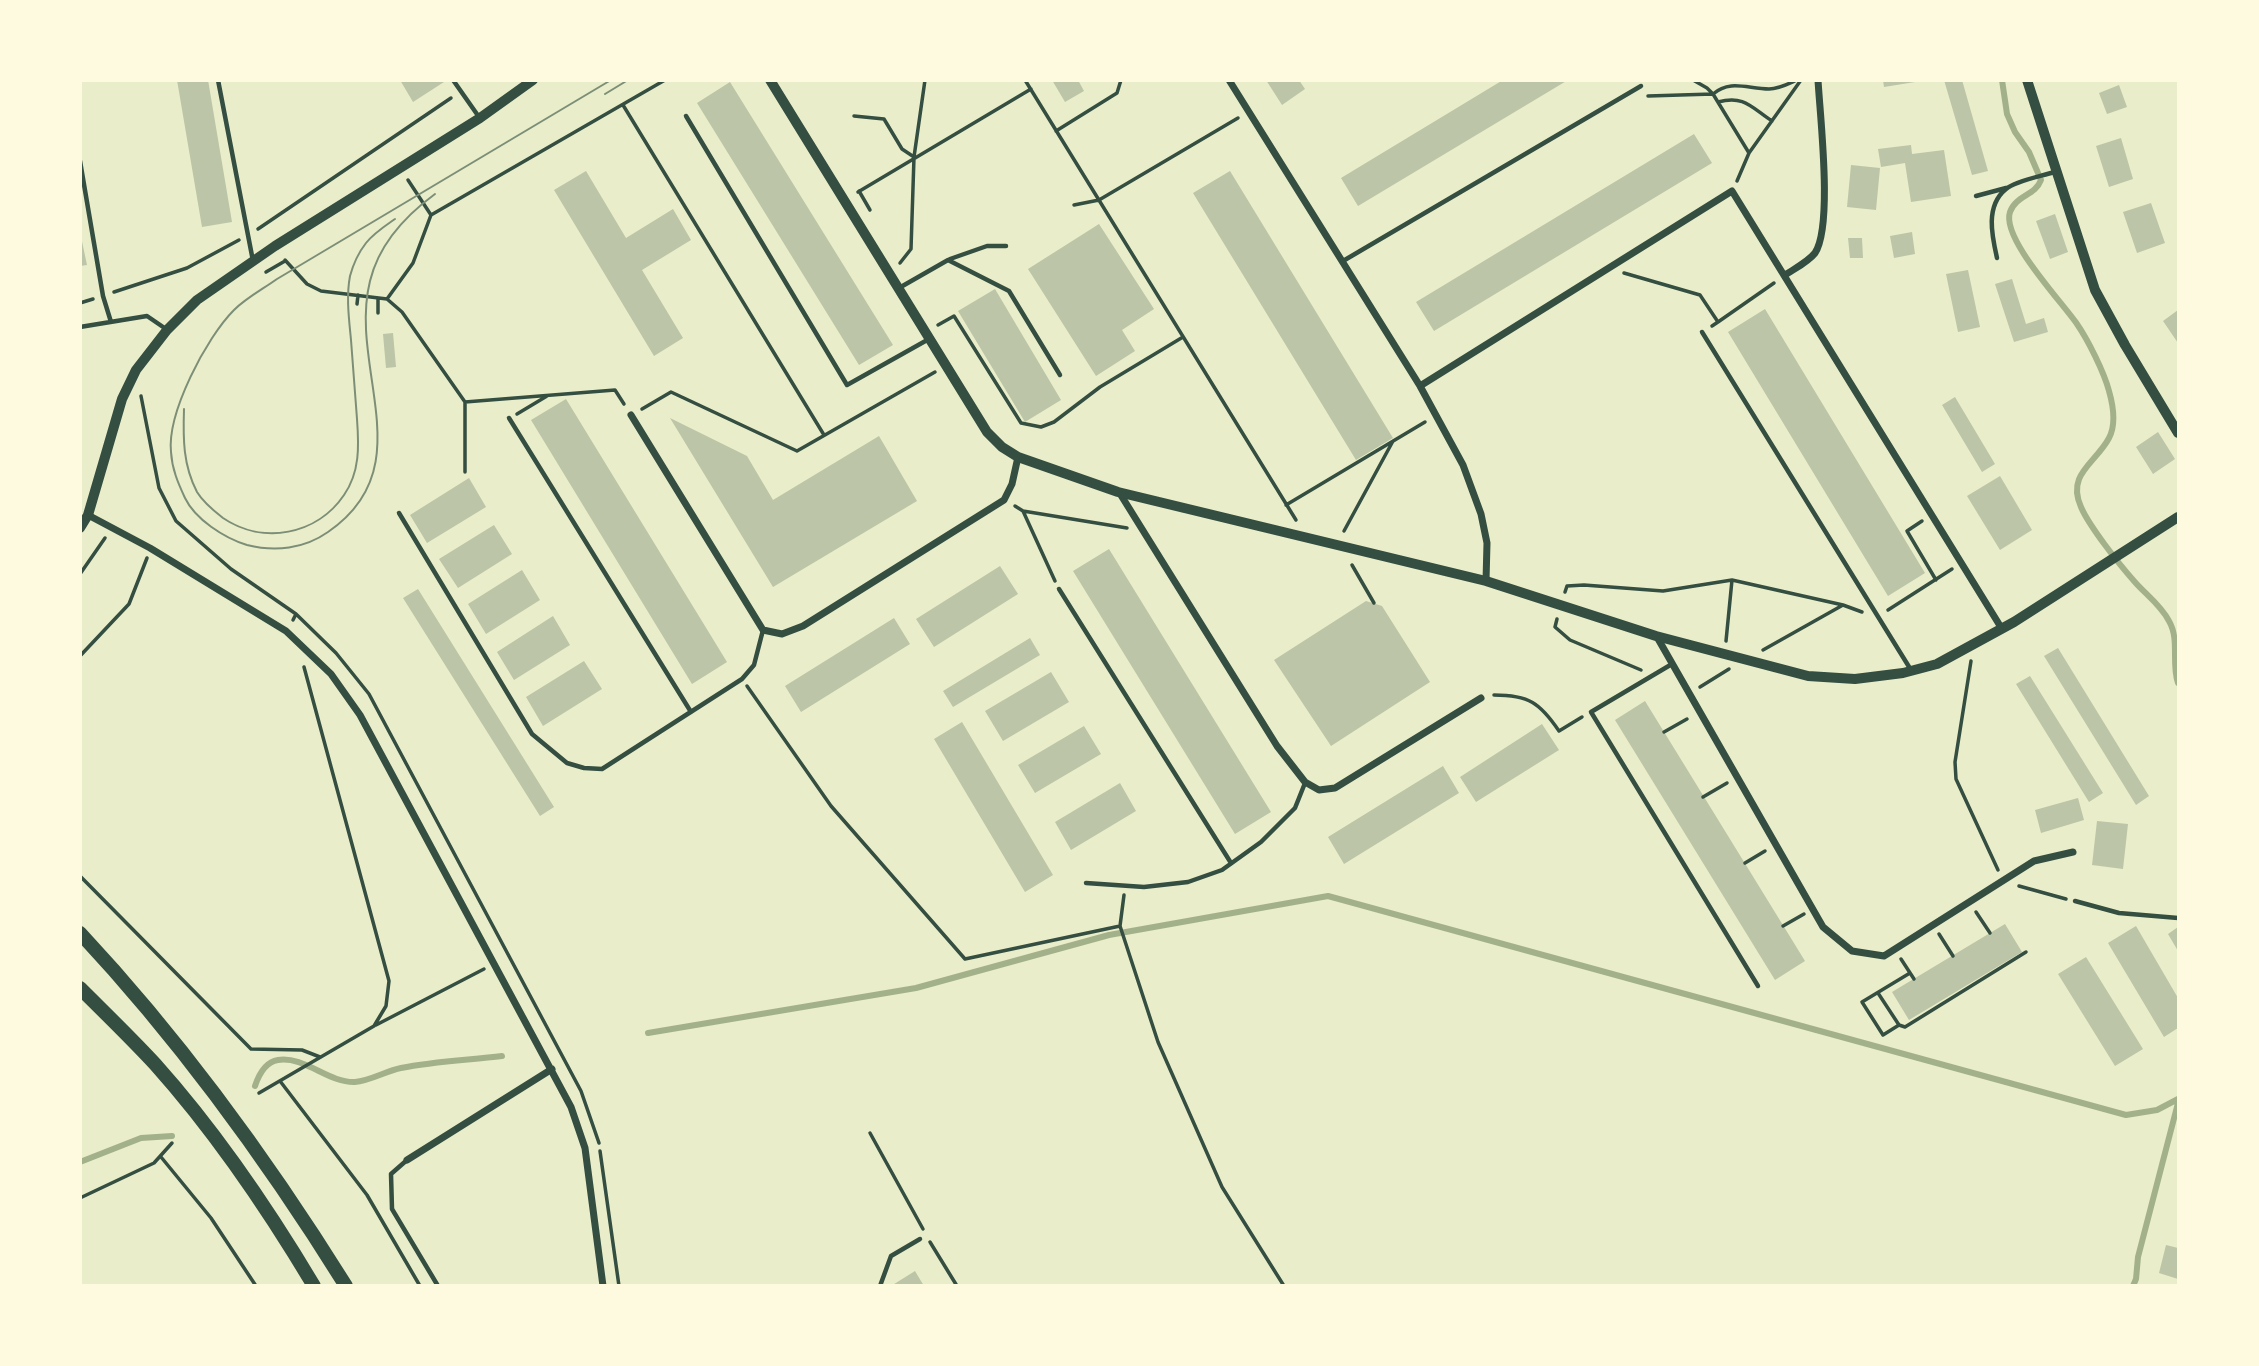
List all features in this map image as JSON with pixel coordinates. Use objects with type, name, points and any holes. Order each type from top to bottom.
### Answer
[{"type":"main road","points":[[80,933],[131,988],[227,1108],[301,1213],[346,1286]]},
{"type":"main road","points":[[80,988],[156,1065],[203,1124],[280,1230],[314,1286]]},
{"type":"street","points":[[80,528],[88,515],[122,399],[136,370],[167,330],[197,300],[275,246],[480,118],[533,80]]},
{"type":"street","points":[[770,80],[987,432],[1002,447],[1018,457],[1118,492],[1305,535],[1486,581],[1656,636],[1808,676],[1855,679],[1912,671],[1937,664],[2002,629],[2179,517]]},
{"type":"street","points":[[1229,80],[1420,386],[1463,465],[1482,514],[1488,543],[1486,581]]},
{"type":"street","points":[[1785,275],[1814,254],[1823,233],[1818,80]]},
{"type":"street","points":[[2027,80],[2052,172],[2095,290],[2179,433]]},
{"type":"street","points":[[1420,386],[1732,191],[2002,629]]},
{"type":"street","points":[[631,415],[763,630],[782,634],[803,625],[1004,500],[1012,484],[1018,457]]},
{"type":"street","points":[[1118,492],[1277,746],[1306,782],[1319,790],[1335,789],[1481,698]]},
{"type":"street","points":[[88,515],[150,548],[286,631],[331,674],[360,715],[571,1107],[585,1149],[603,1286]]},
{"type":"street","points":[[1656,636],[1824,927],[1852,951],[1884,956],[2034,862],[2073,852]]},
{"type":"street","points":[[407,1160],[552,1069]]},
{"type":"lane","points":[[218,80],[253,261]]},
{"type":"lane","points":[[453,80],[480,118]]},
{"type":"lane","points":[[1342,261],[1641,86]]},
{"type":"lane","points":[[686,116],[847,385],[930,339]]},
{"type":"lane","points":[[80,161],[103,296],[111,322]]},
{"type":"lane","points":[[1976,196],[2052,172]]},
{"type":"lane","points":[[1997,258],[1992,234],[1992,216],[1995,204],[2006,188]]},
{"type":"lane","points":[[899,288],[948,260],[987,246],[1006,246]]},
{"type":"lane","points":[[948,260],[1009,291],[1060,375]]},
{"type":"lane","points":[[80,327],[147,316],[167,330]]},
{"type":"lane","points":[[1702,332],[1876,617],[1912,671]]},
{"type":"lane","points":[[509,418],[691,712]]},
{"type":"lane","points":[[399,513],[532,734],[567,763],[602,769],[742,679],[754,665],[763,630]]},
{"type":"lane","points":[[1059,589],[1231,863]]},
{"type":"lane","points":[[1672,664],[1591,712],[1758,986]]},
{"type":"lane","points":[[1086,883],[1144,887],[1188,882],[1222,870],[1261,842],[1295,808],[1306,782]]},
{"type":"lane","points":[[2075,901],[2119,913],[2179,918]]},
{"type":"lane","points":[[407,1160],[391,1174],[391,1209],[438,1286]]},
{"type":"lane","points":[[880,1286],[891,1256],[920,1239]]},
{"type":"path","points":[[387,299],[413,263],[431,215],[665,80]]},
{"type":"path","points":[[890,275],[911,249],[914,157],[925,80]]},
{"type":"path","points":[[1025,80],[1305,535]]},
{"type":"path","points":[[1056,131],[1117,93],[1121,80]]},
{"type":"path","points":[[1693,80],[1713,94],[1749,153]]},
{"type":"path","points":[[1641,86],[1649,96],[1713,94],[1729,84],[1770,89],[1799,80]]},
{"type":"path","points":[[1732,191],[1749,153],[1799,80]]},
{"type":"path","points":[[844,200],[1031,89]]},
{"type":"path","points":[[80,303],[187,268],[247,237],[460,92]]},
{"type":"path","points":[[1718,102],[1739,99],[1773,121]]},
{"type":"path","points":[[623,104],[824,435]]},
{"type":"path","points":[[1074,205],[1099,200],[1249,112]]},
{"type":"path","points":[[855,116],[884,119],[902,149],[914,157]]},
{"type":"path","points":[[401,169],[431,215]]},
{"type":"path","points":[[859,191],[873,215]]},
{"type":"path","points":[[261,227],[285,261],[307,285],[321,291],[387,299],[402,312],[466,402],[465,472]]},
{"type":"path","points":[[265,273],[285,261]]},
{"type":"path","points":[[901,262],[912,281]]},
{"type":"path","points":[[1608,269],[1700,295],[1718,322]]},
{"type":"path","points":[[1702,332],[1785,275]]},
{"type":"path","points":[[357,304],[358,295]]},
{"type":"path","points":[[378,298],[378,313]]},
{"type":"path","points":[[932,314],[939,326],[954,316],[1021,423],[1032,427],[1054,422],[1100,387],[1183,337]]},
{"type":"path","points":[[466,402],[615,390],[631,415],[671,392],[797,451],[946,365]]},
{"type":"path","points":[[145,389],[140,399],[159,488],[176,521],[231,569],[296,614],[286,631]]},
{"type":"path","points":[[509,418],[548,396]]},
{"type":"path","points":[[1286,505],[1436,415]]},
{"type":"path","points":[[1374,603],[1338,543],[1393,441]]},
{"type":"path","points":[[1004,500],[1023,511],[1143,531]]},
{"type":"path","points":[[1023,511],[1059,589]]},
{"type":"path","points":[[1932,515],[1907,531],[1936,580]]},
{"type":"path","points":[[80,574],[103,544],[111,527]]},
{"type":"path","points":[[80,656],[129,604],[150,548]]},
{"type":"path","points":[[1654,675],[1570,640],[1555,627],[1559,605],[1567,586],[1663,591],[1732,580],[1843,605],[1876,617],[1962,563]]},
{"type":"path","points":[[1724,654],[1732,580]]},
{"type":"path","points":[[1689,693],[1843,605]]},
{"type":"path","points":[[1974,645],[1955,762],[1956,779],[2003,881],[2075,901]]},
{"type":"path","points":[[303,665],[389,981],[386,1006],[374,1026]]},
{"type":"path","points":[[742,679],[831,806],[965,960],[1121,926]]},
{"type":"path","points":[[1481,698],[1512,695],[1530,699],[1541,707],[1559,731],[1591,712]]},
{"type":"path","points":[[1664,732],[1687,719]]},
{"type":"path","points":[[1703,797],[1727,783]]},
{"type":"path","points":[[1745,863],[1766,849]]},
{"type":"path","points":[[80,876],[251,1049],[302,1050],[320,1057]]},
{"type":"path","points":[[1125,886],[1121,926],[1158,1042],[1222,1187],[1284,1286]]},
{"type":"path","points":[[1975,910],[1990,933]]},
{"type":"path","points":[[1783,926],[1806,913]]},
{"type":"path","points":[[1938,932],[1953,956]]},
{"type":"path","points":[[1878,993],[1899,1025],[1905,1027],[2026,952]]},
{"type":"path","points":[[1900,957],[1914,979]]},
{"type":"path","points":[[259,1093],[374,1026],[494,963]]},
{"type":"path","points":[[1899,1025],[1883,1035],[1862,1002],[1910,973]]},
{"type":"path","points":[[280,1081],[367,1195],[421,1286]]},
{"type":"path","points":[[870,1133],[926,1236],[957,1286]]},
{"type":"path","points":[[80,1198],[154,1163],[172,1143]]},
{"type":"path","points":[[161,1157],[211,1218],[256,1286]]},
{"type":"building","points":[[177,80],[208,80],[232,222],[202,227]]},
{"type":"building","points":[[400,80],[443,80],[444,82],[413,102]]},
{"type":"building","points":[[1052,80],[1078,80],[1084,91],[1065,102]]},
{"type":"building","points":[[1266,80],[1299,80],[1305,89],[1282,105]]},
{"type":"building","points":[[1503,80],[1568,80],[1358,206],[1341,178]]},
{"type":"building","points":[[1883,80],[1915,80],[1915,82],[1884,87]]},
{"type":"building","points":[[1944,80],[1962,80],[1988,171],[1972,175]]},
{"type":"building","points":[[730,82],[893,345],[859,365],[697,103]]},
{"type":"building","points":[[2119,85],[2127,107],[2107,114],[2099,93]]},
{"type":"building","points":[[1694,134],[1712,163],[1434,331],[1416,302]]},
{"type":"building","points":[[2121,138],[2133,179],[2109,187],[2096,146]]},
{"type":"building","points":[[1911,145],[1912,154],[1944,150],[1951,196],[1911,202],[1905,163],[1881,167],[1878,149]]},
{"type":"building","points":[[1851,165],[1880,168],[1876,210],[1847,207]]},
{"type":"building","points":[[586,171],[626,238],[673,209],[691,240],[642,270],[683,338],[654,356],[554,190]]},
{"type":"building","points":[[1230,171],[1393,438],[1356,460],[1193,193]]},
{"type":"building","points":[[2151,203],[2165,243],[2137,253],[2123,212]]},
{"type":"building","points":[[2055,214],[2068,252],[2050,259],[2036,221]]},
{"type":"building","points":[[1099,224],[1154,309],[1122,330],[1135,351],[1096,376],[1028,269]]},
{"type":"building","points":[[80,232],[87,265],[80,266]]},
{"type":"building","points":[[1912,232],[1915,254],[1894,258],[1890,236]]},
{"type":"building","points":[[1848,238],[1862,238],[1863,258],[1850,258]]},
{"type":"building","points":[[1968,270],[1980,327],[1958,332],[1946,274]]},
{"type":"building","points":[[2012,279],[2026,324],[2044,318],[2048,332],[2014,342],[1995,284]]},
{"type":"building","points":[[995,289],[1061,400],[1025,422],[958,311]]},
{"type":"building","points":[[1765,309],[1925,573],[1888,596],[1728,332]]},
{"type":"building","points":[[2178,310],[2178,343],[2163,321]]},
{"type":"building","points":[[393,333],[396,367],[386,368],[383,334]]},
{"type":"building","points":[[1955,397],[1995,464],[1982,472],[1942,405]]},
{"type":"building","points":[[566,399],[727,662],[692,684],[531,420]]},
{"type":"building","points":[[670,418],[747,456],[773,500],[879,436],[917,501],[773,587]]},
{"type":"building","points":[[2158,432],[2175,459],[2153,474],[2136,447]]},
{"type":"building","points":[[2000,476],[2032,530],[2000,550],[1967,496]]},
{"type":"building","points":[[469,478],[486,507],[427,543],[410,515]]},
{"type":"building","points":[[494,525],[512,554],[458,588],[439,559]]},
{"type":"building","points":[[1109,549],[1271,812],[1235,834],[1073,571]]},
{"type":"building","points":[[1000,566],[1018,594],[934,647],[916,619]]},
{"type":"building","points":[[522,570],[540,600],[486,634],[468,604]]},
{"type":"building","points":[[418,589],[554,807],[540,816],[403,598]]},
{"type":"building","points":[[1366,601],[1382,606],[1430,682],[1331,746],[1274,660]]},
{"type":"building","points":[[553,616],[570,645],[514,680],[497,652]]},
{"type":"building","points":[[894,618],[910,644],[801,712],[785,686]]},
{"type":"building","points":[[1030,638],[1040,655],[953,707],[943,691]]},
{"type":"building","points":[[2058,648],[2149,796],[2136,805],[2044,656]]},
{"type":"building","points":[[584,661],[602,689],[543,726],[526,697]]},
{"type":"building","points":[[1051,672],[1069,702],[1003,741],[985,711]]},
{"type":"building","points":[[2030,676],[2103,793],[2089,802],[2016,684]]},
{"type":"building","points":[[1645,701],[1805,961],[1775,980],[1615,720]]},
{"type":"building","points":[[962,722],[1053,875],[1025,892],[934,739]]},
{"type":"building","points":[[1542,724],[1559,750],[1476,802],[1460,777]]},
{"type":"building","points":[[1084,726],[1101,754],[1035,793],[1018,765]]},
{"type":"building","points":[[1443,766],[1459,793],[1344,864],[1328,837]]},
{"type":"building","points":[[1120,783],[1136,811],[1071,850],[1055,822]]},
{"type":"building","points":[[2078,798],[2084,820],[2041,833],[2035,810]]},
{"type":"building","points":[[2097,821],[2128,824],[2123,869],[2092,865]]},
{"type":"building","points":[[2005,924],[2022,952],[1909,1020],[1892,992]]},
{"type":"building","points":[[2136,926],[2178,998],[2178,1028],[2164,1037],[2108,943]]},
{"type":"building","points":[[2178,927],[2178,951],[2168,934]]},
{"type":"building","points":[[2086,957],[2143,1049],[2115,1066],[2058,974]]},
{"type":"building","points":[[2166,1245],[2178,1248],[2178,1279],[2159,1273]]},
{"type":"building","points":[[915,1271],[924,1286],[891,1286]]},
{"type":"waterway","points":[[2002,80],[2007,114],[2029,152],[2041,180],[2013,206],[2010,223],[2034,270],[2086,339],[2112,402],[2111,433],[2080,477],[2077,496],[2085,515],[2105,545],[2169,621],[2174,636],[2178,683]]},
{"type":"waterway","points":[[648,1033],[916,988],[1109,935],[1328,896],[2126,1115],[2157,1110],[2178,1099]]},
{"type":"waterway","points":[[255,1086],[263,1069],[278,1060],[298,1062],[335,1078],[355,1082],[395,1069],[502,1056]]},
{"type":"waterway","points":[[2133,1286],[2178,1103]]},
{"type":"waterway","points":[[80,1162],[141,1138],[172,1136]]},
{"type":"tram line","points":[[435,194],[413,212],[395,232],[380,255],[370,281],[366,314],[377,447],[372,478],[356,506],[319,538],[289,548],[247,545],[220,533],[203,520],[185,498],[173,464],[171,436],[190,377],[212,339],[234,310],[277,279],[611,80]]},
{"type":"tram line","points":[[605,94],[628,80]]},
{"type":"tram line","points":[[184,409],[185,452],[192,482],[202,499],[223,518],[255,531],[288,532],[304,527],[333,509],[353,477],[358,449],[348,308],[350,276],[366,243],[395,219]]}]
